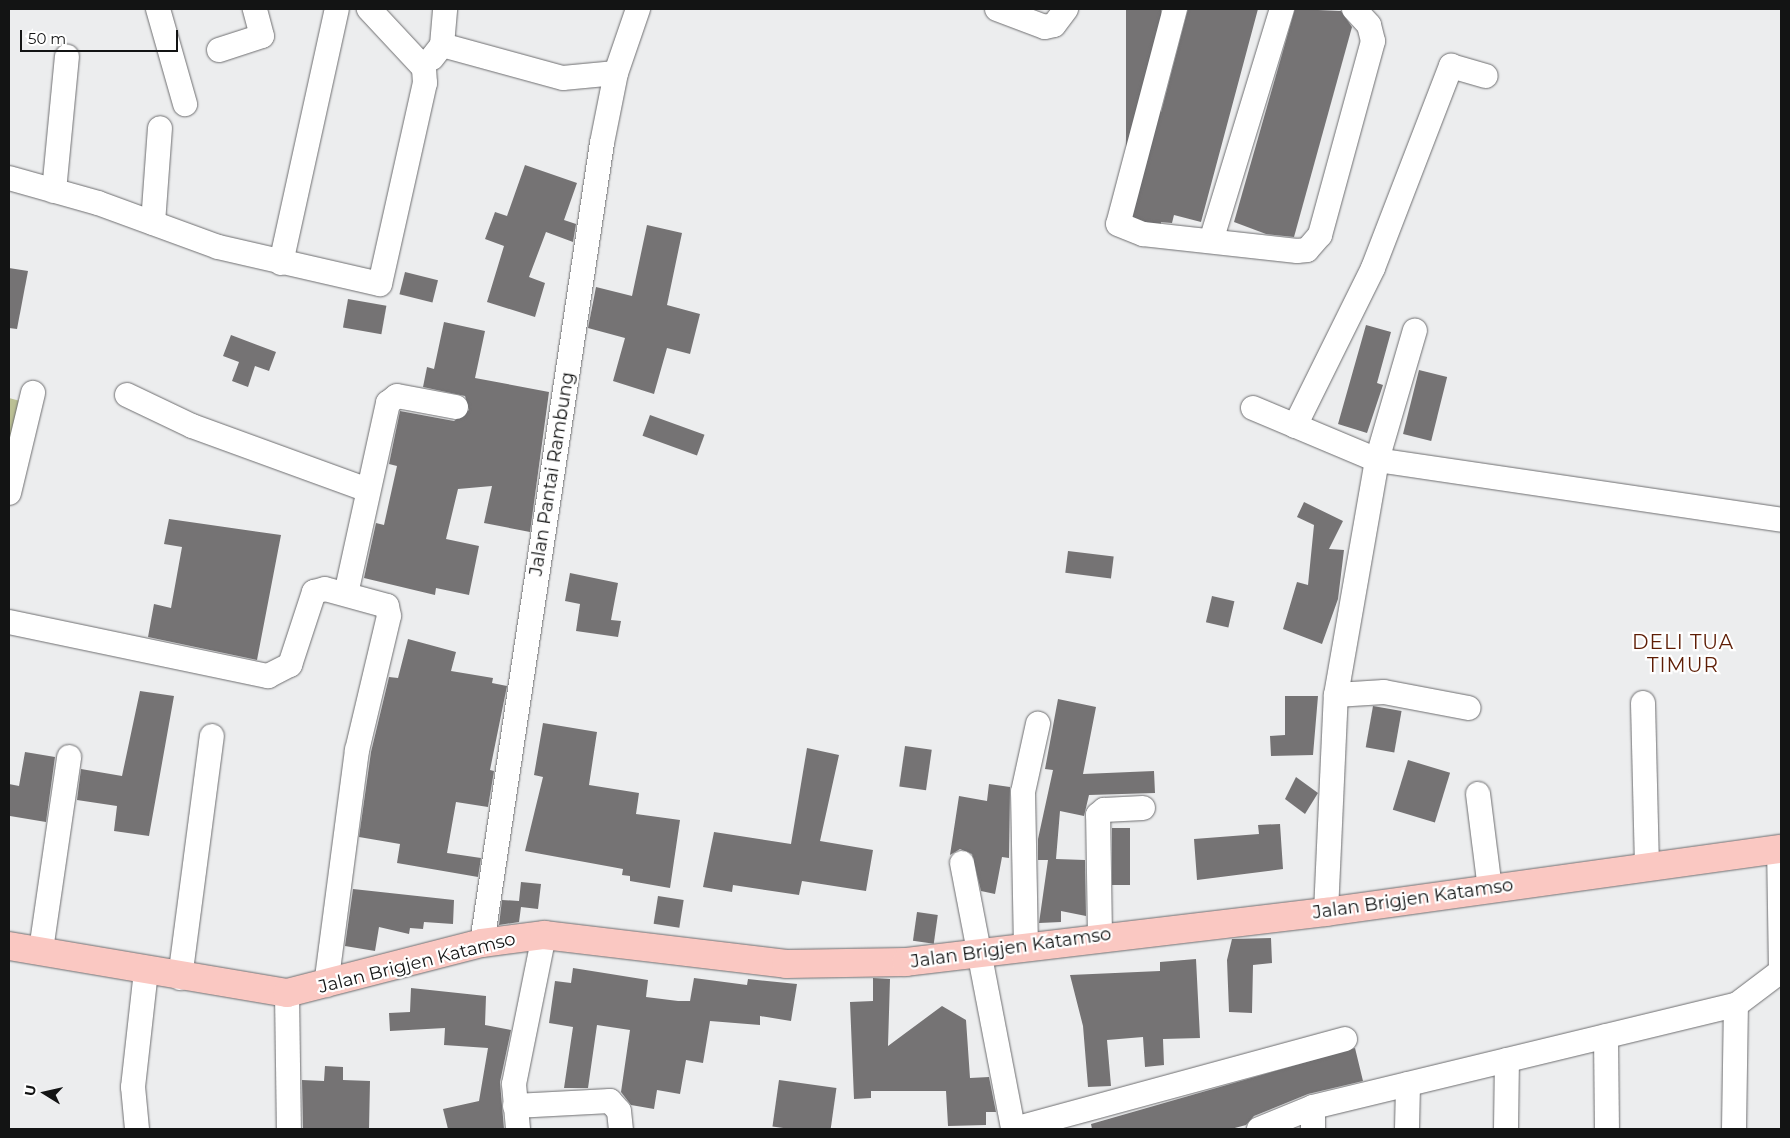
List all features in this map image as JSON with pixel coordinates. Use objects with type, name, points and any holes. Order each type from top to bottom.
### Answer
[{"type":"main road","name":"Jalan Brigjen Katamso","points":[[9,946],[41,950],[180,978],[287,993],[326,986],[482,943],[544,935],[786,964],[906,962],[1026,948],[1100,936],[1326,912],[1780,849]]},
{"type":"street","points":[[158,9],[184,104]]},
{"type":"street","points":[[219,50],[262,36],[255,9]]},
{"type":"street","points":[[281,263],[337,9]]},
{"type":"street","points":[[9,178],[153,223],[218,247],[281,263],[380,284],[426,83],[424,68],[369,9]]},
{"type":"street","points":[[424,68],[442,45],[446,9]]},
{"type":"street","name":"Jalan Pantai Rambung","points":[[482,943],[602,143],[616,73],[638,9]]},
{"type":"street","points":[[998,9],[1045,27],[1054,24],[1066,9]]},
{"type":"street","points":[[1175,9],[1118,224],[1125,230],[1143,234],[1307,250],[1320,235],[1372,41],[1364,16],[1354,9]]},
{"type":"street","points":[[1211,241],[1282,9]]},
{"type":"street","points":[[442,45],[563,78],[616,73]]},
{"type":"street","points":[[54,191],[67,57]]},
{"type":"street","points":[[1295,426],[1373,268],[1451,66],[1486,76]]},
{"type":"street","points":[[153,223],[160,128]]},
{"type":"street","points":[[1326,912],[1336,695],[1377,460],[1415,330]]},
{"type":"street","points":[[9,493],[33,393]]},
{"type":"street","points":[[127,395],[192,426],[368,490]]},
{"type":"street","points":[[346,594],[368,490],[392,398],[456,407]]},
{"type":"street","points":[[1253,408],[1377,460],[1781,520]]},
{"type":"street","points":[[9,622],[268,676],[290,665],[314,592],[325,589],[379,602],[387,606],[389,616],[357,750],[326,986]]},
{"type":"street","points":[[1336,695],[1384,692],[1469,708]]},
{"type":"street","points":[[1643,703],[1647,867]]},
{"type":"street","points":[[1026,948],[1023,792],[1038,724]]},
{"type":"street","points":[[180,978],[212,736]]},
{"type":"street","points":[[41,950],[69,757]]},
{"type":"street","points":[[1478,794],[1490,889]]},
{"type":"street","points":[[1100,936],[1098,814],[1104,810],[1143,808]]},
{"type":"street","points":[[1259,1129],[1313,1118],[1408,1084],[1736,1005],[1781,971],[1780,849]]},
{"type":"street","points":[[962,863],[1014,1129],[1345,1039]]},
{"type":"street","points":[[518,1129],[514,1084],[544,935]]},
{"type":"street","points":[[137,1129],[134,1079],[146,972]]},
{"type":"street","points":[[287,993],[289,1129]]},
{"type":"street","points":[[1734,1129],[1736,1005]]},
{"type":"street","points":[[1606,1036],[1606,1129]]},
{"type":"street","points":[[1506,1129],[1507,1060]]},
{"type":"street","points":[[1407,1129],[1408,1084]]},
{"type":"street","points":[[515,1106],[610,1101],[619,1111],[620,1129]]},
{"type":"green space","points":[[9,398],[24,402],[9,476]]},
{"type":"building","points":[[1126,9],[1161,9],[1161,226],[1126,226]]},
{"type":"building","points":[[1188,9],[1258,9],[1201,222],[1174,215],[1172,223],[1146,221],[1134,216]]},
{"type":"building","points":[[1295,9],[1341,11],[1352,27],[1294,237],[1266,234],[1234,222]]},
{"type":"building","points":[[525,165],[577,183],[564,220],[576,224],[573,242],[546,232],[529,277],[545,283],[535,317],[487,302],[504,246],[485,239],[495,212],[507,216]]},
{"type":"building","points":[[647,225],[682,233],[667,305],[700,314],[690,354],[667,348],[654,394],[613,381],[625,338],[588,328],[596,287],[632,296]]},
{"type":"building","points":[[9,268],[28,271],[17,329],[9,328]]},
{"type":"building","points":[[405,272],[438,280],[432,303],[399,294]]},
{"type":"building","points":[[348,299],[386,306],[381,334],[343,328]]},
{"type":"building","points":[[444,322],[485,331],[475,378],[549,392],[530,532],[484,523],[492,486],[458,489],[446,539],[479,546],[469,595],[436,588],[435,595],[364,578],[376,523],[384,525],[397,466],[389,464],[400,411],[454,421],[469,410],[465,396],[423,387],[427,367],[434,369]]},
{"type":"building","points":[[1366,325],[1391,332],[1377,383],[1383,385],[1367,433],[1338,424]]},
{"type":"building","points":[[231,335],[276,352],[269,371],[255,366],[248,387],[232,381],[239,362],[223,356]]},
{"type":"building","points":[[1419,370],[1447,377],[1431,441],[1403,434]]},
{"type":"building","points":[[650,415],[705,435],[697,456],[642,436]]},
{"type":"building","points":[[1304,502],[1343,521],[1329,549],[1344,550],[1338,599],[1322,644],[1283,629],[1297,582],[1308,585],[1314,525],[1297,517]]},
{"type":"building","points":[[169,519],[281,535],[257,660],[148,637],[154,604],[171,608],[182,547],[164,544]]},
{"type":"building","points":[[1068,551],[1114,557],[1111,578],[1065,573]]},
{"type":"building","points":[[570,573],[618,583],[611,620],[621,621],[618,637],[576,631],[580,604],[565,601]]},
{"type":"building","points":[[1212,596],[1234,601],[1228,627],[1206,622]]},
{"type":"building","points":[[408,639],[456,652],[451,671],[493,678],[492,683],[507,686],[490,770],[494,771],[488,807],[456,802],[447,853],[481,858],[478,877],[397,863],[400,844],[359,837],[371,752],[389,677],[398,678]]},
{"type":"building","points":[[140,691],[174,696],[149,836],[114,831],[117,806],[77,800],[81,769],[122,776]]},
{"type":"building","points":[[1285,696],[1318,696],[1313,755],[1271,756],[1270,736],[1285,735]]},
{"type":"building","points":[[1058,699],[1096,707],[1083,774],[1154,771],[1155,793],[1089,795],[1084,816],[1060,811],[1056,859],[1085,860],[1086,916],[1061,911],[1061,922],[1039,923],[1048,860],[1038,860],[1038,839],[1053,770],[1045,769]]},
{"type":"building","points":[[1373,706],[1402,711],[1394,752],[1366,747]]},
{"type":"building","points":[[543,723],[597,732],[589,785],[639,793],[636,814],[680,820],[670,888],[630,881],[630,876],[622,875],[623,869],[525,851],[543,777],[534,775]]},
{"type":"building","points":[[905,746],[932,750],[926,790],[899,787]]},
{"type":"building","points":[[807,748],[839,755],[820,841],[873,850],[866,891],[802,881],[799,895],[733,885],[732,892],[703,887],[714,832],[791,844]]},
{"type":"building","points":[[25,752],[55,757],[46,822],[10,816],[9,784],[19,786]]},
{"type":"building","points":[[1408,760],[1450,773],[1435,823],[1393,810]]},
{"type":"building","points":[[1296,777],[1318,793],[1305,814],[1285,799]]},
{"type":"building","points":[[989,784],[1010,787],[1009,858],[1002,857],[995,894],[981,891],[972,854],[960,849],[950,855],[959,796],[987,801]]},
{"type":"building","points":[[1280,824],[1283,869],[1197,880],[1194,839],[1259,834],[1258,825]]},
{"type":"building","points":[[1112,828],[1130,828],[1130,885],[1112,885]]},
{"type":"building","points":[[521,882],[541,884],[538,909],[521,907],[519,922],[499,925],[502,900],[519,901]]},
{"type":"building","points":[[353,889],[454,900],[453,924],[424,922],[423,929],[410,928],[409,934],[379,927],[375,951],[345,946]]},
{"type":"building","points":[[658,896],[684,900],[679,928],[654,924]]},
{"type":"building","points":[[917,912],[938,915],[934,944],[913,941]]},
{"type":"building","points":[[1271,938],[1272,963],[1253,965],[1252,1013],[1229,1012],[1227,960],[1232,939]]},
{"type":"building","points":[[1196,959],[1200,1038],[1163,1039],[1164,1065],[1145,1067],[1143,1037],[1107,1040],[1111,1086],[1088,1087],[1083,1026],[1070,975],[1160,971],[1160,962]]},
{"type":"building","points":[[573,968],[648,980],[646,997],[678,1001],[690,1001],[694,978],[747,985],[748,979],[797,984],[791,1021],[760,1016],[760,1025],[710,1021],[703,1063],[686,1060],[680,1094],[657,1090],[654,1109],[631,1105],[621,1092],[630,1030],[597,1025],[588,1088],[564,1088],[573,1027],[549,1023],[555,981],[571,983]]},
{"type":"building","points":[[873,978],[890,979],[888,1046],[942,1006],[966,1020],[970,1078],[989,1077],[996,1112],[986,1112],[986,1125],[948,1126],[946,1091],[871,1091],[871,1098],[854,1099],[850,1002],[873,1001]]},
{"type":"building","points":[[411,988],[486,996],[485,1025],[511,1030],[500,1082],[504,1129],[448,1129],[443,1109],[479,1101],[488,1048],[444,1045],[445,1028],[390,1031],[389,1013],[410,1012]]},
{"type":"building","points":[[1355,1048],[1363,1081],[1308,1094],[1254,1116],[1246,1125],[1231,1129],[1092,1129],[1091,1124]]},
{"type":"building","points":[[325,1066],[343,1067],[343,1080],[370,1081],[369,1129],[303,1129],[302,1080],[324,1081]]},
{"type":"building","points":[[779,1080],[836,1088],[831,1129],[790,1129],[772,1127]]},
{"type":"district","name":"DELI TUA TIMUR","points":[[1683,654]]}]
